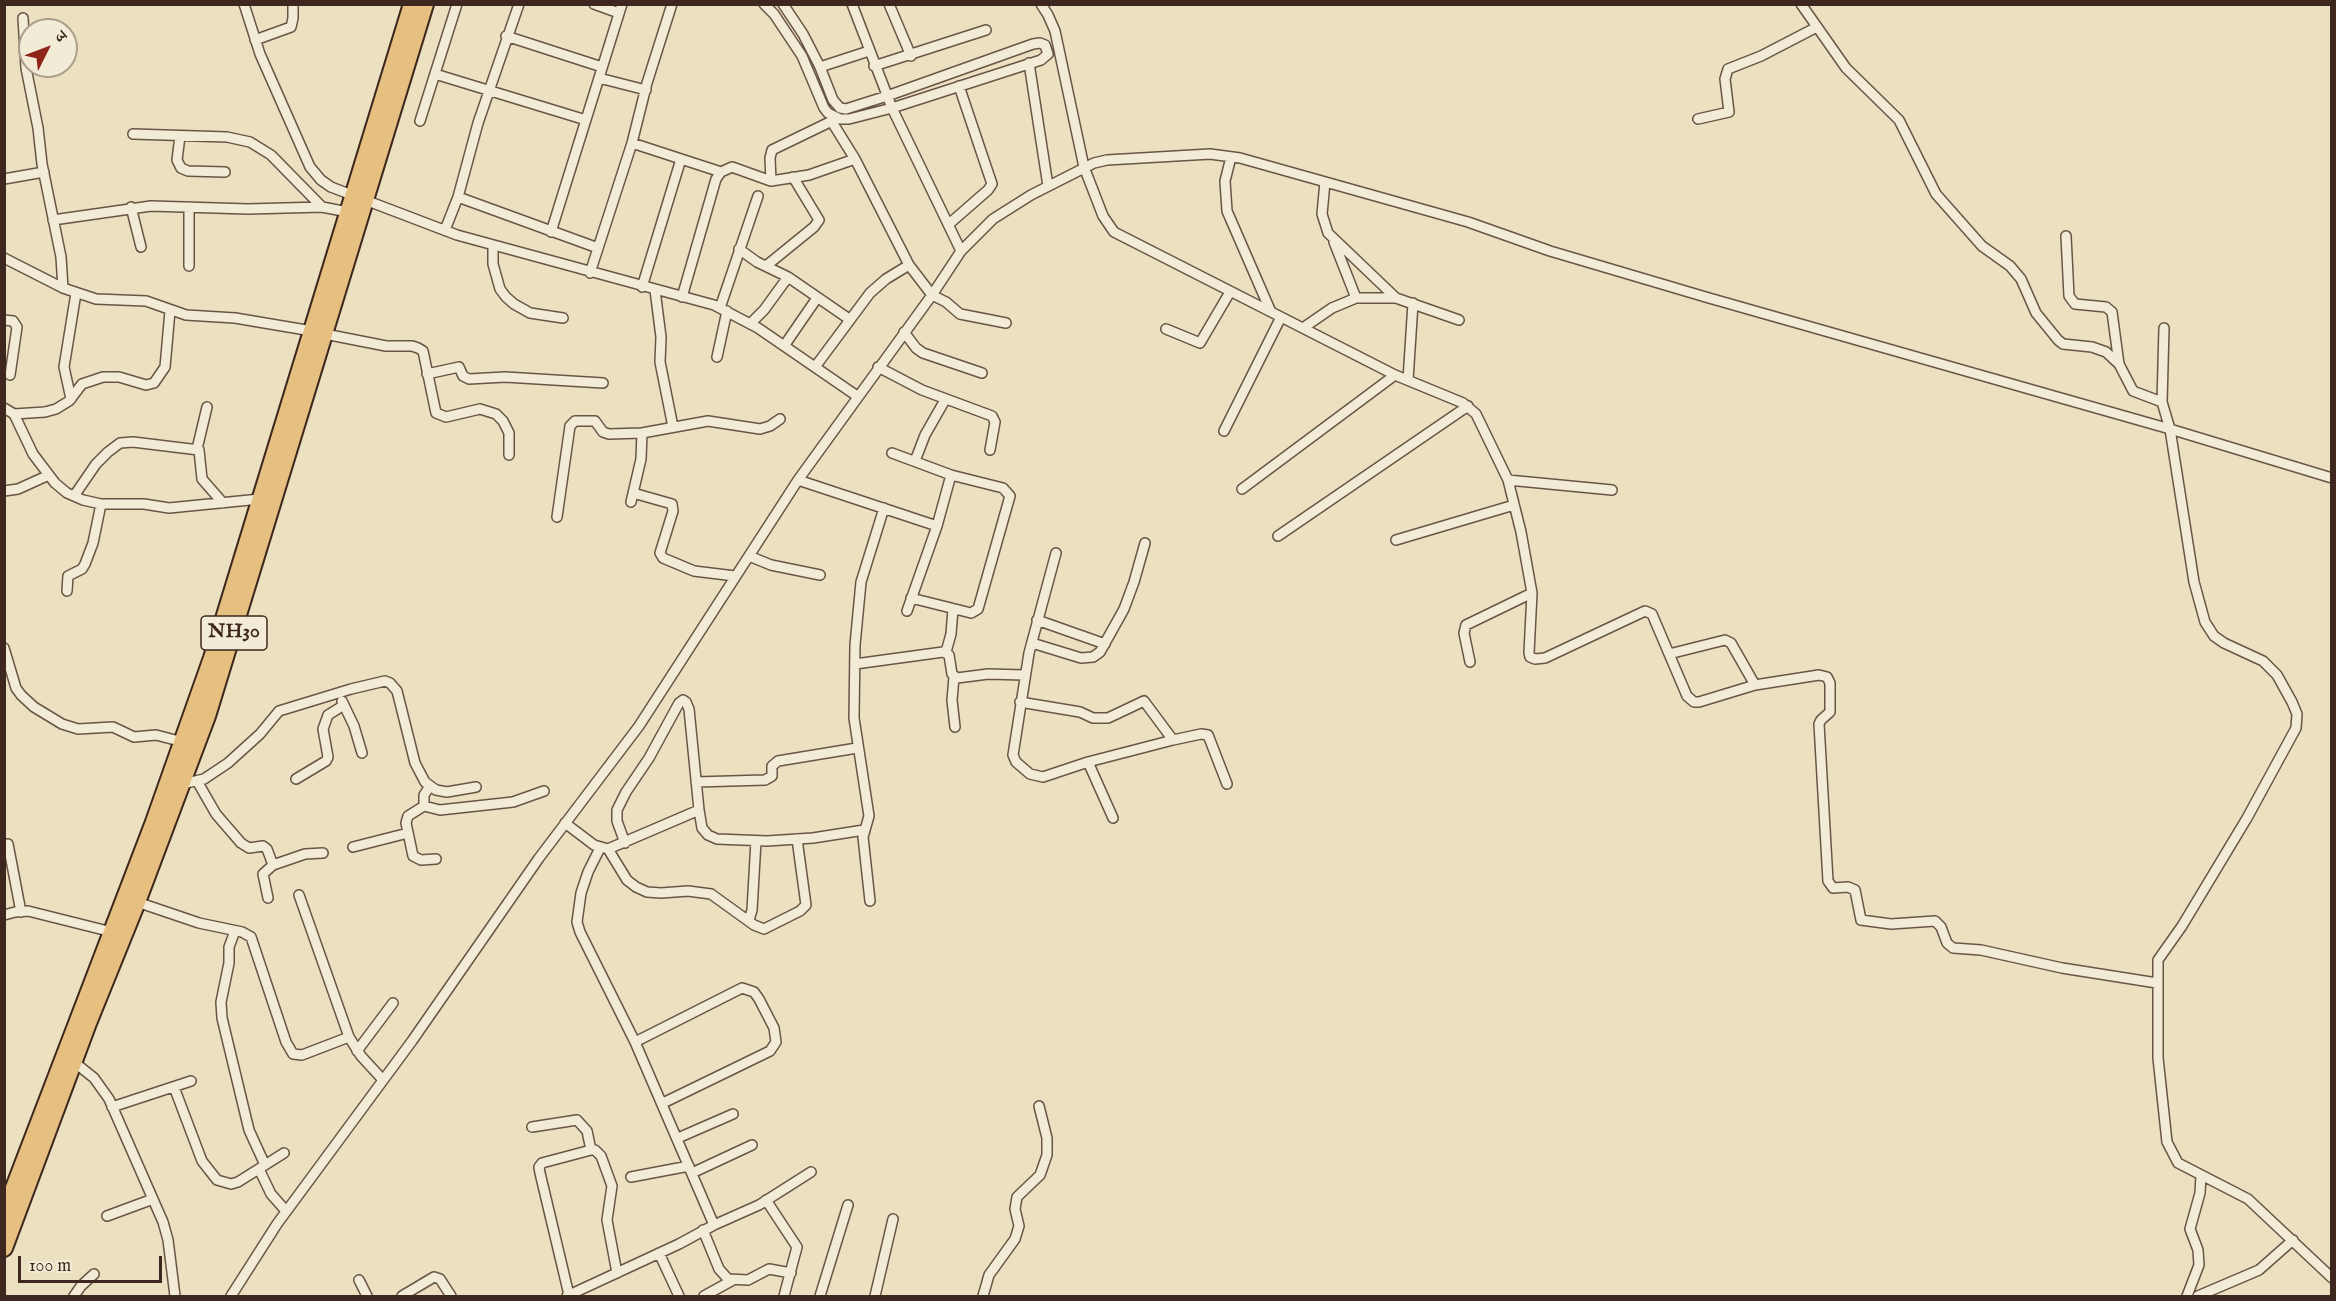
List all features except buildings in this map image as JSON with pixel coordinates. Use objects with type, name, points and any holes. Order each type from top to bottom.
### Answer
[{"type":"highway","name":"NH30","points":[[4,1248],[137,902],[190,782],[359,198],[412,4]]},
{"type":"highway","name":"NH30","points":[[4,1214],[183,742],[212,658],[260,499],[319,333],[348,212],[359,198],[425,4]]},
{"type":"street","points":[[244,4],[255,40],[310,168],[331,187],[445,230],[724,310],[750,324],[857,396]]},
{"type":"street","points":[[255,40],[291,27],[293,4]]},
{"type":"street","points":[[420,121],[457,4]]},
{"type":"street","points":[[445,230],[458,198],[478,123],[506,36],[519,4]]},
{"type":"street","points":[[551,232],[621,9],[594,4]]},
{"type":"street","points":[[590,273],[632,143],[645,90],[672,4]]},
{"type":"street","points":[[764,4],[774,14],[802,56],[824,108],[834,120],[909,265],[932,295],[946,302],[960,314],[1006,323]]},
{"type":"street","points":[[783,4],[803,34],[820,67],[832,100],[837,107],[846,109]]},
{"type":"street","points":[[852,4],[892,108],[961,251]]},
{"type":"street","points":[[889,4],[911,56]]},
{"type":"street","points":[[1041,4],[1054,31],[1084,167],[1103,216],[1114,232],[1395,375],[1468,406],[1482,423],[1508,480],[1514,505],[1532,593],[1529,653],[1534,659],[1545,658],[1645,611],[1652,614],[1687,696],[1694,702],[1755,685],[1819,675],[1829,679],[1830,712],[1819,724],[1828,881],[1833,888],[1848,887],[1855,890],[1861,920],[1891,924],[1935,921],[1941,927],[1947,943],[1953,948],[1981,950],[2062,969],[2157,983]]},
{"type":"street","points":[[1801,4],[1846,68],[1899,120],[1936,194],[1982,246],[2010,266],[2022,279],[2036,312],[2058,340],[2063,344],[2092,347],[2106,352],[2119,364],[2133,391],[2162,402]]},
{"type":"street","points":[[1698,119],[1729,112],[1725,79],[1728,69],[1768,53],[1817,27]]},
{"type":"street","points":[[874,66],[911,56],[986,30]]},
{"type":"street","points":[[506,36],[602,67]]},
{"type":"street","points":[[771,181],[772,150],[834,120],[846,109],[1033,44],[1045,45],[1048,54],[1046,57],[1029,63],[892,108],[849,119],[834,120]]},
{"type":"street","points":[[820,67],[869,51]]},
{"type":"street","points":[[1029,63],[1048,186]]},
{"type":"street","points":[[435,74],[586,120]]},
{"type":"street","points":[[28,78],[61,257],[63,288]]},
{"type":"street","points":[[599,78],[645,90]]},
{"type":"street","points":[[949,224],[992,184],[959,86]]},
{"type":"street","points":[[134,134],[238,139],[260,147],[271,155],[322,207]]},
{"type":"street","points":[[180,136],[177,160],[181,168],[188,171],[225,172]]},
{"type":"street","points":[[632,143],[721,172]]},
{"type":"street","points":[[231,1296],[286,1211],[383,1080],[565,823],[639,726],[798,480],[932,295],[961,251],[993,219],[1084,167],[1107,160],[1210,154],[1231,157],[1468,222],[1550,251],[2169,429],[2331,478]]},
{"type":"street","points":[[1231,157],[1225,181],[1227,211],[1271,312]]},
{"type":"street","points":[[642,286],[681,159]]},
{"type":"street","points":[[682,297],[716,179],[721,172],[732,167],[771,181],[808,175],[855,159]]},
{"type":"street","points":[[4,179],[44,172]]},
{"type":"street","points":[[766,266],[814,227],[819,220],[793,177]]},
{"type":"street","points":[[1326,182],[1324,227],[1334,240],[1396,298]]},
{"type":"street","points":[[717,357],[724,310],[739,249],[758,196]]},
{"type":"street","points":[[458,198],[598,248]]},
{"type":"street","points":[[53,220],[131,207],[248,209],[322,207],[348,212]]},
{"type":"street","points":[[131,207],[141,247]]},
{"type":"street","points":[[189,207],[189,266]]},
{"type":"street","points":[[2066,237],[2069,296],[2075,304],[2110,309],[2114,318],[2119,364]]},
{"type":"street","points":[[1334,240],[1356,298]]},
{"type":"street","points":[[493,245],[493,264],[500,289],[506,297],[530,313],[563,318]]},
{"type":"street","points":[[739,249],[788,277],[849,320]]},
{"type":"street","points":[[4,258],[63,288],[108,300],[146,302],[186,315],[235,318],[386,346],[412,345],[423,351],[436,413],[447,417],[480,410],[496,414],[503,421],[509,433],[509,455]]},
{"type":"street","points":[[815,367],[870,293],[886,279],[909,265]]},
{"type":"street","points":[[750,324],[764,310],[788,277]]},
{"type":"street","points":[[655,290],[661,337],[660,362],[673,427]]},
{"type":"street","points":[[1166,329],[1196,343],[1200,342],[1230,292]]},
{"type":"street","points":[[71,399],[64,367],[76,293]]},
{"type":"street","points":[[784,346],[817,298]]},
{"type":"street","points":[[1303,328],[1332,308],[1356,298],[1396,298],[1459,320]]},
{"type":"street","points":[[1408,380],[1413,303]]},
{"type":"street","points":[[4,408],[14,414],[45,412],[64,405],[82,384],[103,377],[119,377],[146,385],[154,382],[165,367],[170,310]]},
{"type":"street","points":[[1224,431],[1281,317]]},
{"type":"street","points":[[4,320],[15,322],[17,327],[10,375]]},
{"type":"street","points":[[2164,328],[2162,402],[2169,429],[2194,582],[2205,622],[2214,636],[2224,644],[2263,661],[2277,675],[2297,714],[2296,728],[2247,818],[2182,926],[2158,960],[2158,1058],[2167,1142],[2178,1163],[2248,1199],[2294,1240],[2331,1278]]},
{"type":"street","points":[[904,332],[916,348],[923,353],[982,373]]},
{"type":"street","points":[[427,374],[456,367],[461,369],[463,376],[469,379],[505,377],[603,383]]},
{"type":"street","points":[[878,367],[945,400],[992,417],[995,422],[990,450]]},
{"type":"street","points":[[1242,489],[1395,375]]},
{"type":"street","points":[[915,461],[925,435],[945,400]]},
{"type":"street","points":[[1278,536],[1468,406]]},
{"type":"street","points":[[197,449],[207,407]]},
{"type":"street","points":[[14,414],[27,444],[49,475],[74,496],[100,504],[144,504],[169,508],[260,499]]},
{"type":"street","points":[[557,517],[572,423],[595,421],[603,432],[609,434],[642,433],[708,422],[760,429],[780,419]]},
{"type":"street","points":[[642,433],[640,465],[632,498],[672,504],[673,511],[660,553],[663,558],[694,571],[735,576]]},
{"type":"street","points":[[74,496],[96,465],[120,443],[133,442],[197,449],[201,453],[202,479],[223,503]]},
{"type":"street","points":[[892,453],[951,474],[1003,488],[1007,491],[1010,500],[978,609],[971,614],[911,598]]},
{"type":"street","points":[[907,611],[937,526],[951,474]]},
{"type":"street","points":[[4,491],[18,489],[49,475]]},
{"type":"street","points":[[798,480],[937,526]]},
{"type":"street","points":[[1508,480],[1612,490]]},
{"type":"street","points":[[67,591],[68,576],[82,568],[93,543],[100,504]]},
{"type":"street","points":[[1396,540],[1514,505]]},
{"type":"street","points":[[870,901],[863,837],[869,816],[854,718],[855,664],[857,611],[861,582],[884,508]]},
{"type":"street","points":[[1032,643],[1088,658],[1093,657],[1105,644],[1124,609],[1145,543]]},
{"type":"street","points":[[1056,553],[1024,675],[1013,755],[1030,774],[1043,777],[1088,762],[1201,734],[1208,735],[1227,784]]},
{"type":"street","points":[[749,556],[771,565],[820,575]]},
{"type":"street","points":[[1470,662],[1464,633],[1466,625],[1532,593]]},
{"type":"street","points":[[953,609],[951,634],[946,652],[950,658],[954,677],[952,700],[955,727]]},
{"type":"street","points":[[1038,620],[1105,644]]},
{"type":"street","points":[[1669,654],[1725,640],[1731,643],[1755,685]]},
{"type":"street","points":[[4,648],[16,688],[21,695],[34,707],[62,724],[78,729],[113,727],[134,737],[156,735],[183,742]]},
{"type":"street","points":[[855,664],[946,652]]},
{"type":"street","points":[[954,677],[988,674],[1024,675]]},
{"type":"street","points":[[273,865],[265,847],[249,848],[230,831],[190,782],[228,763],[260,734],[279,711],[377,682],[390,683],[397,691],[420,776],[430,786],[447,792],[476,787]]},
{"type":"street","points":[[338,694],[354,726],[362,753]]},
{"type":"street","points":[[625,843],[616,816],[617,810],[679,703],[683,700],[689,709],[702,828],[712,838],[756,841],[797,839],[864,830]]},
{"type":"street","points":[[1020,702],[1080,712],[1093,718],[1108,718],[1144,701],[1173,740]]},
{"type":"street","points":[[296,779],[326,761],[328,757],[323,729],[332,712],[344,705]]},
{"type":"street","points":[[696,782],[765,780],[772,776],[772,766],[778,761],[857,748]]},
{"type":"street","points":[[1088,762],[1113,818]]},
{"type":"street","points":[[424,806],[424,795],[430,786]]},
{"type":"street","points":[[436,859],[421,860],[413,855],[408,833],[406,818],[424,806],[440,810],[513,802],[544,791]]},
{"type":"street","points":[[699,810],[625,843],[604,849],[584,882],[577,922],[583,942],[635,1042],[663,1103],[714,1225]]},
{"type":"street","points":[[565,823],[604,849],[627,880],[636,887],[647,892],[701,891],[711,894],[764,929],[805,908],[806,898],[797,839]]},
{"type":"street","points":[[353,847],[408,833]]},
{"type":"street","points":[[749,920],[752,910],[756,841]]},
{"type":"street","points":[[8,844],[21,912]]},
{"type":"street","points":[[268,898],[263,874],[273,865],[305,854],[323,853]]},
{"type":"street","points":[[299,895],[349,1037],[357,1051],[383,1080]]},
{"type":"street","points":[[137,902],[199,923],[247,934],[254,942],[286,1042],[293,1054],[303,1055],[349,1037]]},
{"type":"street","points":[[4,915],[21,912],[39,914],[112,932]]},
{"type":"street","points":[[235,931],[229,947],[229,963],[221,1002],[222,1018],[249,1130],[271,1194],[286,1211]]},
{"type":"street","points":[[635,1042],[742,988],[754,992],[774,1028],[776,1041],[770,1051],[663,1103]]},
{"type":"street","points":[[357,1051],[393,1003]]},
{"type":"street","points":[[74,1062],[101,1086],[153,1199],[166,1232],[175,1296]]},
{"type":"street","points":[[112,1107],[191,1081]]},
{"type":"street","points":[[174,1087],[202,1161],[217,1180],[231,1184],[284,1154]]},
{"type":"street","points":[[983,1296],[989,1275],[1015,1239],[1019,1226],[1015,1209],[1017,1197],[1040,1175],[1047,1155],[1047,1138],[1039,1106]]},
{"type":"street","points":[[678,1138],[733,1114]]},
{"type":"street","points":[[532,1127],[577,1120],[587,1131],[591,1150]]},
{"type":"street","points":[[631,1177],[690,1170],[752,1145]]},
{"type":"street","points":[[617,1273],[607,1213],[612,1186],[601,1156],[595,1150],[591,1150],[542,1163],[539,1167],[568,1296],[617,1273],[659,1253],[766,1200],[811,1172]]},
{"type":"street","points":[[2187,1296],[2199,1265],[2198,1250],[2190,1229],[2200,1193],[2201,1176]]},
{"type":"street","points":[[107,1216],[153,1199]]},
{"type":"street","points":[[766,1200],[797,1247],[784,1296]]},
{"type":"street","points":[[820,1296],[848,1205]]},
{"type":"street","points":[[874,1296],[893,1219]]},
{"type":"street","points":[[703,1230],[722,1274],[733,1280],[748,1280],[769,1269],[791,1273]]},
{"type":"street","points":[[2198,1296],[2259,1270],[2294,1240]]},
{"type":"street","points":[[659,1253],[679,1296]]},
{"type":"street","points":[[74,1296],[94,1274]]},
{"type":"street","points":[[402,1296],[434,1277],[441,1279],[451,1296]]},
{"type":"street","points":[[359,1280],[367,1296]]},
{"type":"street","points":[[704,1296],[733,1280]]}]
